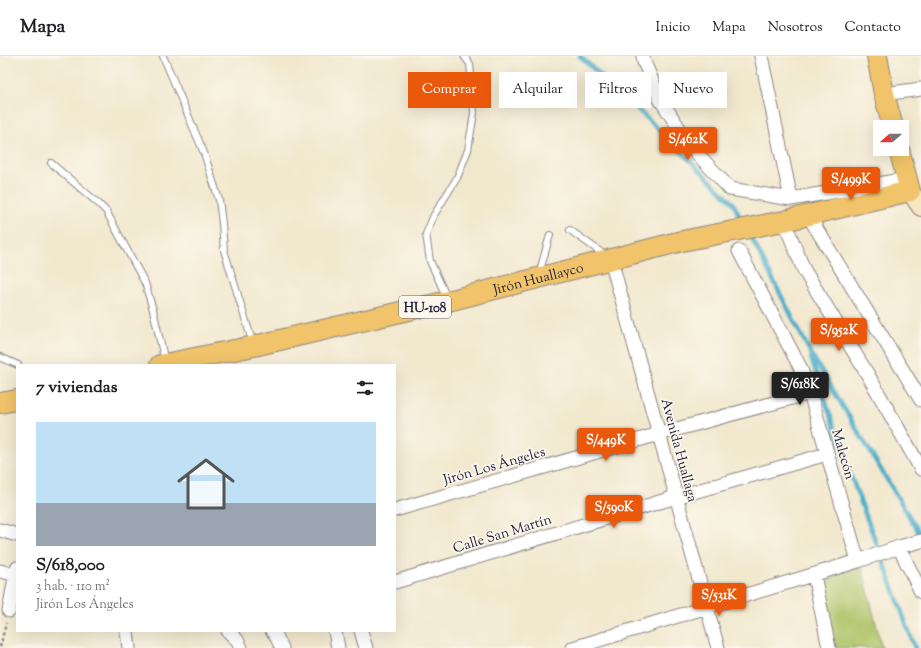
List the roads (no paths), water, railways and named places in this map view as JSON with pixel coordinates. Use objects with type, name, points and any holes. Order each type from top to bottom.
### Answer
[{"type":"main road","points":[[877,56],[884,94],[891,120]]},
{"type":"main road","points":[[901,156],[913,192]]},
{"type":"main road","name":"Jirón Huallayco","points":[[163,364],[254,346],[448,301],[682,241],[779,222],[913,192]]},
{"type":"main road","points":[[0,403],[16,400]]},
{"type":"street","points":[[643,56],[644,62],[660,98],[692,148],[730,188],[791,199],[913,192]]},
{"type":"street","points":[[761,56],[791,199]]},
{"type":"street","points":[[884,94],[921,89]]},
{"type":"street","points":[[808,215],[921,400]]},
{"type":"street","points":[[779,222],[804,270],[868,375],[921,469]]},
{"type":"street","name":"Malecón","points":[[739,251],[800,367],[810,393],[827,454],[862,560]]},
{"type":"street","name":"Avenida Huallaga","points":[[610,260],[718,648]]},
{"type":"street","name":"Jirón Los Ángeles","points":[[396,510],[659,434],[810,393]]},
{"type":"street","name":"Calle San Martín","points":[[396,582],[676,497],[827,454]]},
{"type":"street","points":[[0,530],[16,535]]},
{"type":"street","points":[[573,648],[814,575],[910,544],[921,592]]},
{"type":"street","points":[[0,571],[16,573],[9,611]]},
{"type":"street","points":[[814,575],[829,648]]},
{"type":"street","points":[[127,632],[128,648]]},
{"type":"street","points":[[229,632],[237,640],[241,648]]},
{"type":"street","points":[[271,632],[282,648]]},
{"type":"street","points":[[335,632],[338,648]]},
{"type":"street","points":[[361,632],[366,648]]},
{"type":"lane","points":[[163,56],[204,153],[219,200],[224,250],[254,346]]},
{"type":"lane","points":[[448,301],[430,261],[426,234],[434,215],[457,178],[468,150],[474,113],[470,64],[464,56]]},
{"type":"lane","points":[[51,163],[106,211],[120,235],[145,283],[153,310],[163,364]]},
{"type":"lane","points":[[570,230],[610,260]]},
{"type":"lane","points":[[537,279],[550,235]]},
{"type":"lane","points":[[0,357],[16,364]]},
{"type":"waterway","points":[[580,56],[650,121],[733,203],[743,223]]},
{"type":"waterway","points":[[749,233],[809,350],[921,536]]},
{"type":"waterway","points":[[811,358],[849,471],[915,648]]}]
